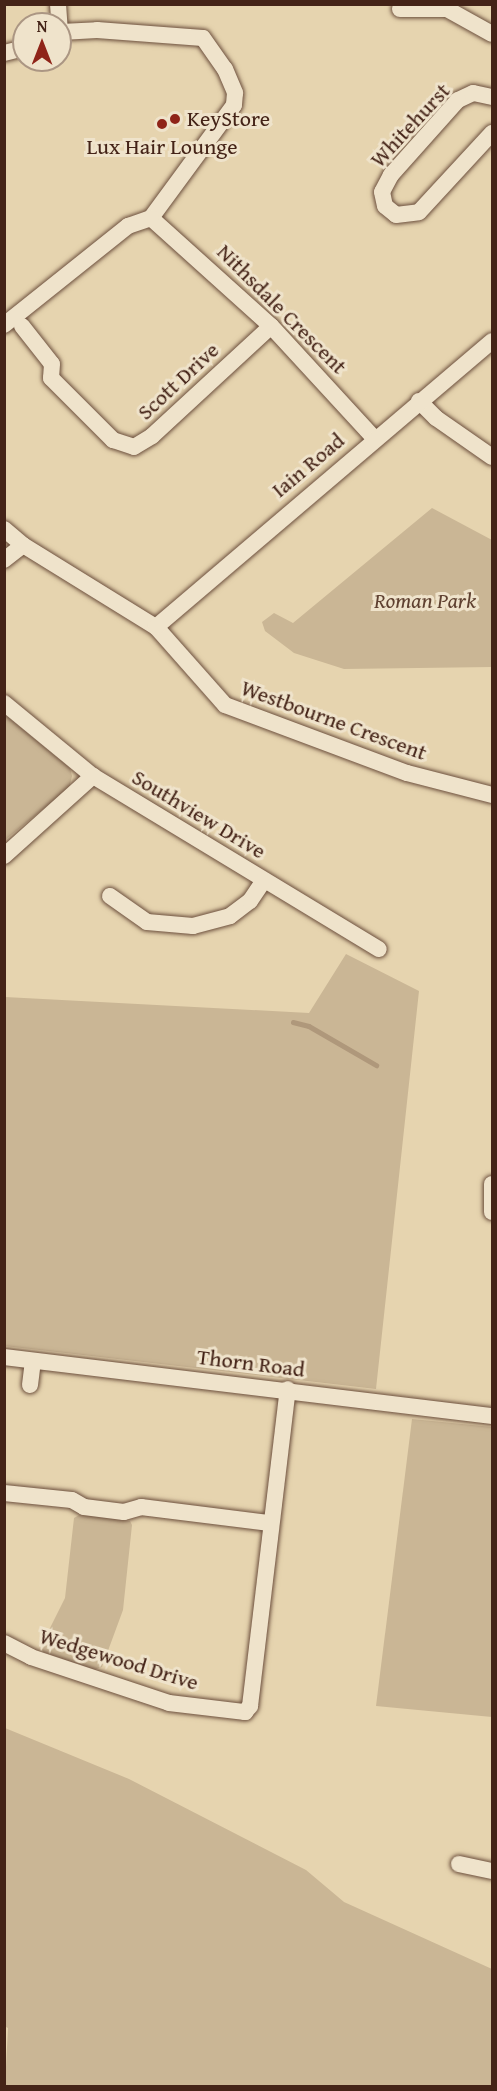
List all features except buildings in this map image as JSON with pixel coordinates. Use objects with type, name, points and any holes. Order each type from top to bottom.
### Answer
[{"type":"street","points":[[400,9],[447,9],[492,34]]},
{"type":"street","points":[[4,325],[128,226],[152,218],[234,105],[235,93],[225,69],[203,38],[97,30],[72,32]]},
{"type":"street","name":"Whitehurst","points":[[492,97],[473,93],[458,100],[391,175],[382,192],[385,206],[396,215],[420,212],[492,133]]},
{"type":"street","name":"Nithsdale Crescent","points":[[152,218],[271,326],[375,439]]},
{"type":"street","name":"Scott Drive","points":[[22,326],[52,364],[51,378],[113,441],[134,447],[143,443],[271,326]]},
{"type":"street","name":"Iain Road","points":[[156,627],[492,341]]},
{"type":"street","points":[[420,401],[436,418],[492,457]]},
{"type":"street","name":"Westbourne Crescent","points":[[4,530],[23,545],[156,627],[225,705],[407,773],[492,795]]},
{"type":"street","points":[[4,560],[23,545]]},
{"type":"street","name":"Southview Drive","points":[[4,703],[93,776],[380,949]]},
{"type":"street","points":[[4,856],[93,776]]},
{"type":"street","points":[[110,896],[147,921],[193,926],[230,916],[250,902],[264,880]]},
{"type":"street","points":[[492,1184],[492,1212]]},
{"type":"street","name":"Thorn Road","points":[[4,1357],[288,1389],[492,1416]]},
{"type":"street","points":[[30,1385],[33,1361]]},
{"type":"street","name":"Wedgewood Drive","points":[[4,1643],[31,1657],[169,1703],[245,1712],[250,1706],[270,1523],[288,1389]]},
{"type":"street","points":[[4,1493],[72,1500],[84,1507],[124,1512],[141,1507],[270,1523]]},
{"type":"street","points":[[459,1864],[492,1871]]},
{"type":"green space","name":"Roman Park","points":[[432,508],[492,540],[492,667],[344,669],[294,653],[265,631],[262,622],[274,613],[293,623]]},
{"type":"green space","points":[[4,714],[70,768],[72,776],[69,788],[5,840]]},
{"type":"green space","points":[[346,954],[419,991],[376,1389],[5,1346],[5,997],[309,1013]]},
{"type":"green space","points":[[412,1419],[492,1427],[492,1717],[376,1706]]},
{"type":"green space","points":[[81,1514],[130,1521],[132,1525],[123,1610],[102,1667],[94,1670],[43,1652],[42,1644],[65,1598],[74,1518]]},
{"type":"green space","points":[[5,1728],[129,1779],[306,1870],[344,1902],[492,1969],[492,2086],[5,2086],[8,2028],[4,2026]]},
{"type":"waterway","points":[[293,1022],[309,1026],[376,1065]]},
{"type":"place","name":"KeyStore","points":[[175,119]]},
{"type":"place","name":"Lux Hair Lounge","points":[[162,124]]}]
